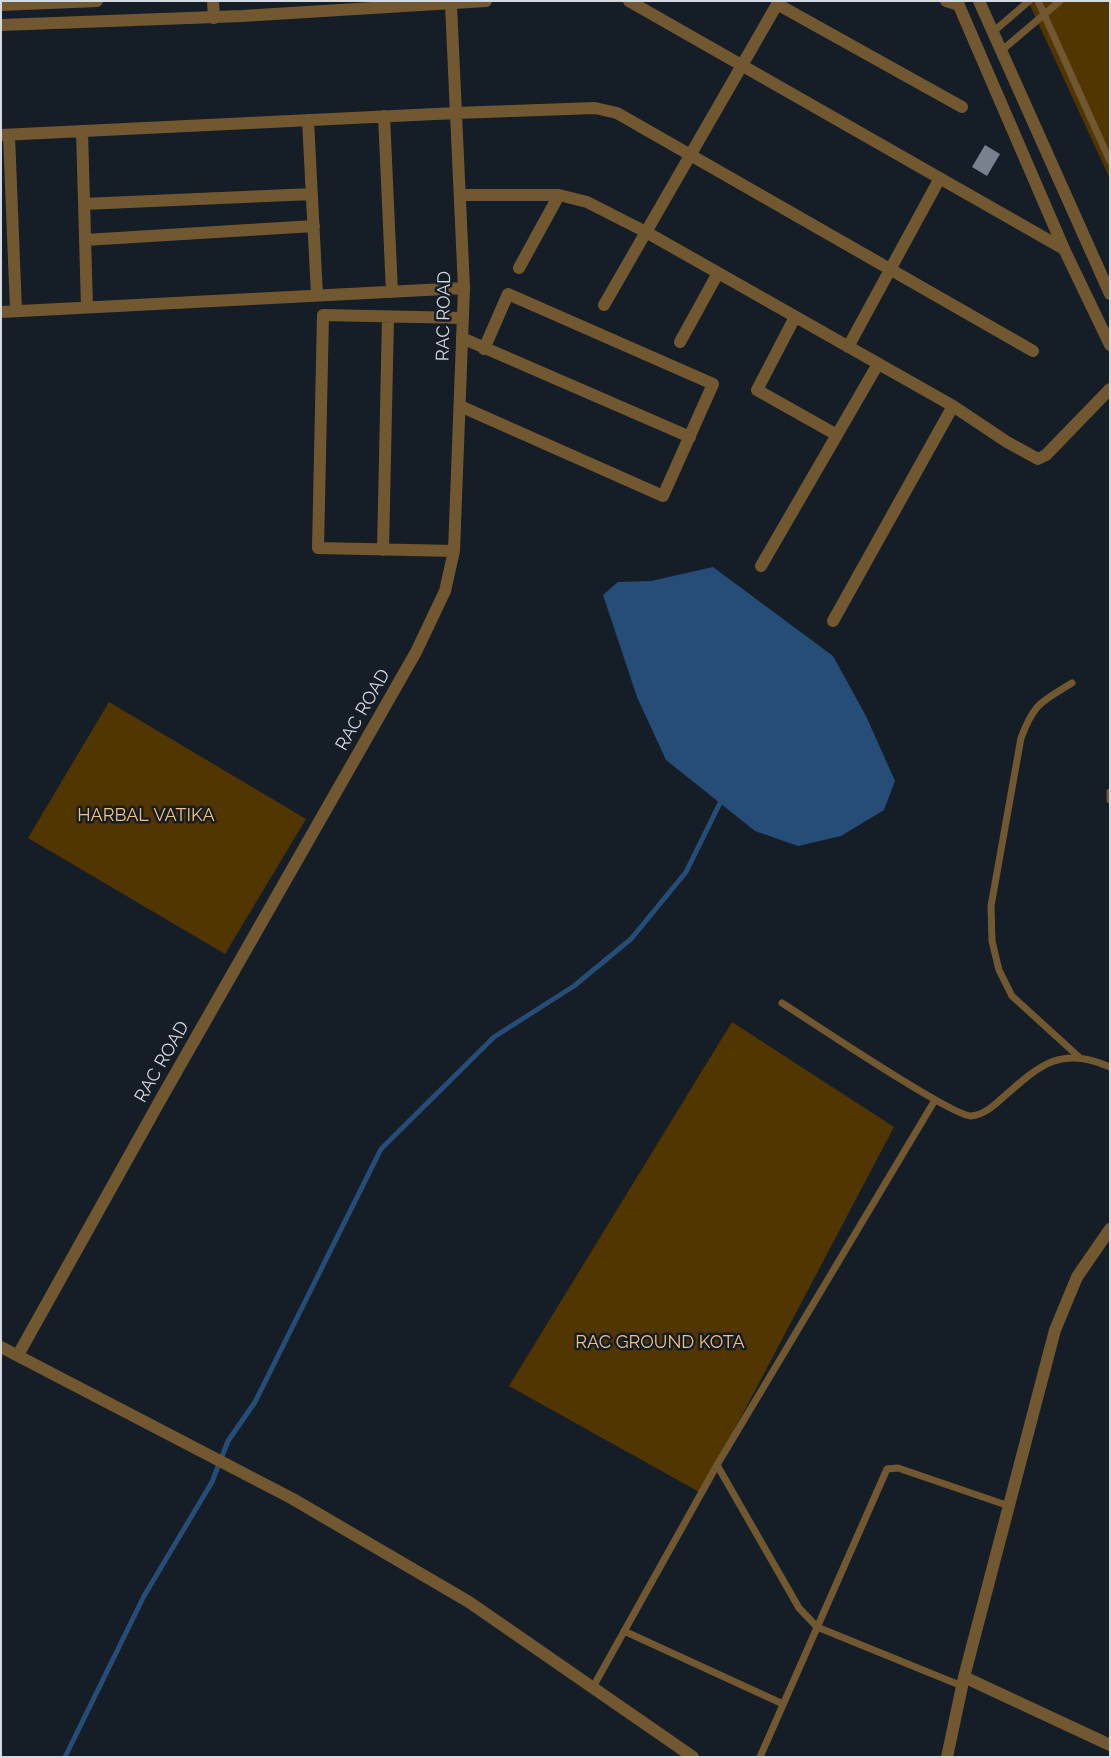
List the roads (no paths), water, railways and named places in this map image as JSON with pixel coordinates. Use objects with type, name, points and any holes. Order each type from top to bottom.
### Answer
[{"type":"street","points":[[1,5],[97,1]]},
{"type":"street","points":[[213,1],[214,18]]},
{"type":"street","points":[[1,25],[214,18],[451,5],[486,1]]},
{"type":"street","points":[[629,1],[1064,249]]},
{"type":"street","points":[[979,1],[1110,294]]},
{"type":"street","points":[[604,305],[740,65],[778,3],[962,107]]},
{"type":"street","points":[[954,3],[1064,249],[1110,345]]},
{"type":"street","name":"RAC ROAD","points":[[18,1355],[162,1097],[416,652],[445,591],[454,551],[464,288],[451,5]]},
{"type":"street","points":[[16,311],[5,135],[384,116],[595,108],[617,112],[890,270],[1033,350]]},
{"type":"street","points":[[384,116],[392,292]]},
{"type":"street","points":[[308,120],[317,295]]},
{"type":"street","points":[[82,131],[87,307]]},
{"type":"street","points":[[848,347],[940,178]]},
{"type":"street","points":[[84,204],[312,194]]},
{"type":"street","points":[[460,195],[558,195],[587,202],[646,232],[953,406],[1007,442],[1038,459],[1042,458],[1110,389]]},
{"type":"street","points":[[519,268],[558,195]]},
{"type":"street","points":[[85,240],[314,226]]},
{"type":"street","points":[[680,342],[718,273]]},
{"type":"street","points":[[1,312],[464,288]]},
{"type":"street","points":[[460,406],[663,496],[713,384],[508,294],[484,349]]},
{"type":"street","points":[[454,551],[318,548],[323,315],[463,318]]},
{"type":"street","points":[[383,550],[388,316]]},
{"type":"street","points":[[795,317],[758,390],[837,435]]},
{"type":"street","points":[[462,338],[690,437]]},
{"type":"street","points":[[761,566],[878,364]]},
{"type":"street","points":[[833,621],[953,406]]},
{"type":"street","points":[[947,1757],[963,1682],[1055,1330],[1077,1277],[1110,1229]]},
{"type":"street","points":[[1,1347],[276,1490],[469,1602],[694,1757]]},
{"type":"street","points":[[963,1682],[1110,1745]]},
{"type":"lane","points":[[993,32],[1029,1]]},
{"type":"lane","points":[[1038,1],[1110,161]]},
{"type":"lane","points":[[1001,51],[1060,1]]},
{"type":"lane","points":[[1072,683],[1037,704],[1029,717],[1021,738],[991,915],[994,951],[1012,996],[1079,1057]]},
{"type":"lane","points":[[1110,792],[1110,800]]},
{"type":"lane","points":[[782,1003],[935,1100],[963,1115],[982,1113],[1031,1073],[1050,1061],[1066,1056],[1079,1057],[1095,1060],[1110,1067]]},
{"type":"lane","points":[[592,1687],[717,1465],[935,1100]]},
{"type":"lane","points":[[717,1465],[799,1608],[817,1627],[963,1682]]},
{"type":"lane","points":[[760,1757],[887,1469],[898,1468],[1009,1506]]},
{"type":"lane","points":[[624,1631],[783,1704]]},
{"type":"water","points":[[713,567],[833,656],[866,716],[895,781],[884,810],[841,836],[798,846],[755,831],[666,760],[637,697],[603,595],[618,582],[651,581]]},
{"type":"waterway","points":[[65,1757],[144,1596],[212,1482],[228,1441],[255,1402],[381,1149],[494,1037],[574,986],[631,939],[686,872],[720,803]]},
{"type":"park label","name":"HARBAL VATIKA","points":[[146,816]]},
{"type":"park label","name":"RAC GROUND KOTA","points":[[660,1343]]}]
